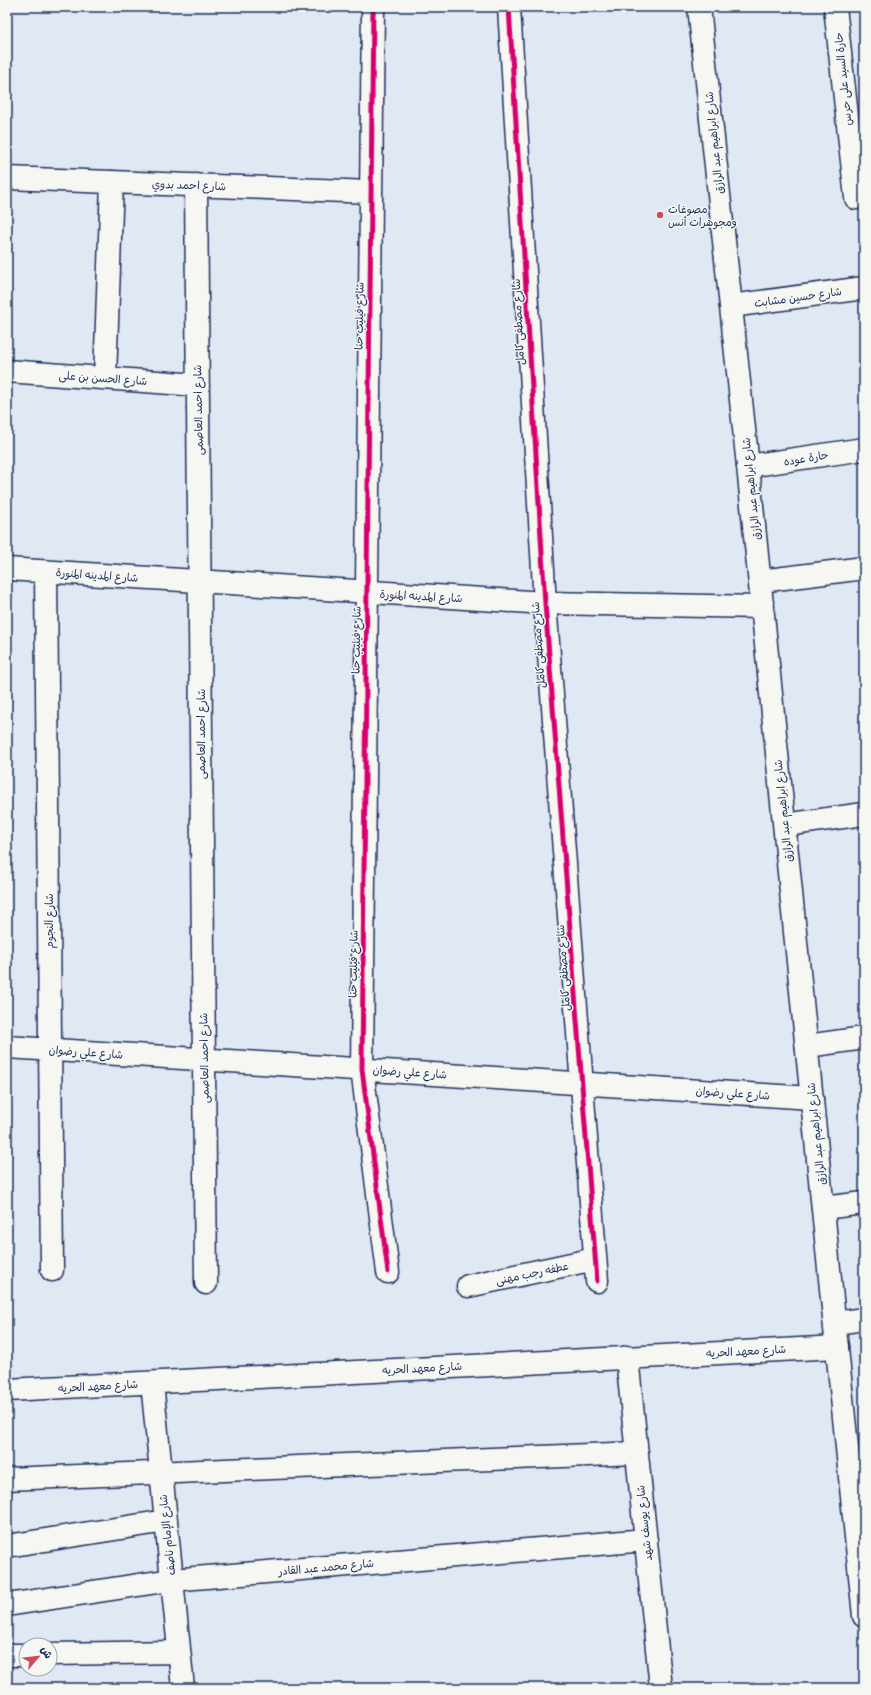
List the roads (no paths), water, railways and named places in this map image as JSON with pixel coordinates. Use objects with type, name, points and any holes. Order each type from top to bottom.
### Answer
[{"type":"street","name":"شارع فيليب حنا","points":[[372,7],[362,1069],[388,1272]]},
{"type":"street","name":"شارع مصطفى كامل","points":[[509,7],[545,603],[597,1281]]},
{"type":"street","name":"شارع ابراهيم عبد الرازق","points":[[699,7],[763,607],[837,1347],[862,1580],[864,1616]]},
{"type":"street","name":"حارة السيد على حرس","points":[[835,7],[856,198]]},
{"type":"street","name":"شارع احمد بدوي","points":[[7,178],[371,192]]},
{"type":"street","points":[[106,378],[112,182]]},
{"type":"street","name":"شارع احمد العاصمى","points":[[196,185],[206,1284]]},
{"type":"street","name":"شارع حسين مشابت","points":[[731,306],[864,288]]},
{"type":"street","name":"شارع الحسن بن على","points":[[7,371],[198,385]]},
{"type":"street","name":"حارة عوده","points":[[748,466],[864,449]]},
{"type":"street","points":[[760,581],[864,568]]},
{"type":"street","name":"شارع المدينه المنورة","points":[[7,569],[545,603],[763,607]]},
{"type":"street","name":"شارع النجوم","points":[[46,572],[52,1270]]},
{"type":"street","points":[[785,825],[864,814]]},
{"type":"street","points":[[807,1046],[864,1038]]},
{"type":"street","name":"شارع علي رضوان","points":[[7,1047],[812,1098]]},
{"type":"street","points":[[823,1208],[864,1202]]},
{"type":"street","name":"عطفه رجب مهنى","points":[[468,1286],[595,1260]]},
{"type":"street","points":[[835,1323],[864,1319]]},
{"type":"street","name":"شارع معهد الحريه","points":[[7,1390],[837,1347]]},
{"type":"street","name":"شارع يوسف شهد","points":[[627,1357],[661,1688]]},
{"type":"street","name":"شارع الإمام ناصف","points":[[152,1383],[183,1688]]},
{"type":"street","points":[[7,1480],[637,1453]]},
{"type":"street","points":[[7,1546],[166,1521]]},
{"type":"street","name":"شارع محمد عبد القادر","points":[[7,1605],[172,1580],[646,1540]]},
{"type":"street","points":[[58,1654],[179,1652]]},
{"type":"street","points":[[7,1655],[18,1655]]},
{"type":"place","name":"مصوغات ومجوهرات أنس","points":[[660,215]]}]
